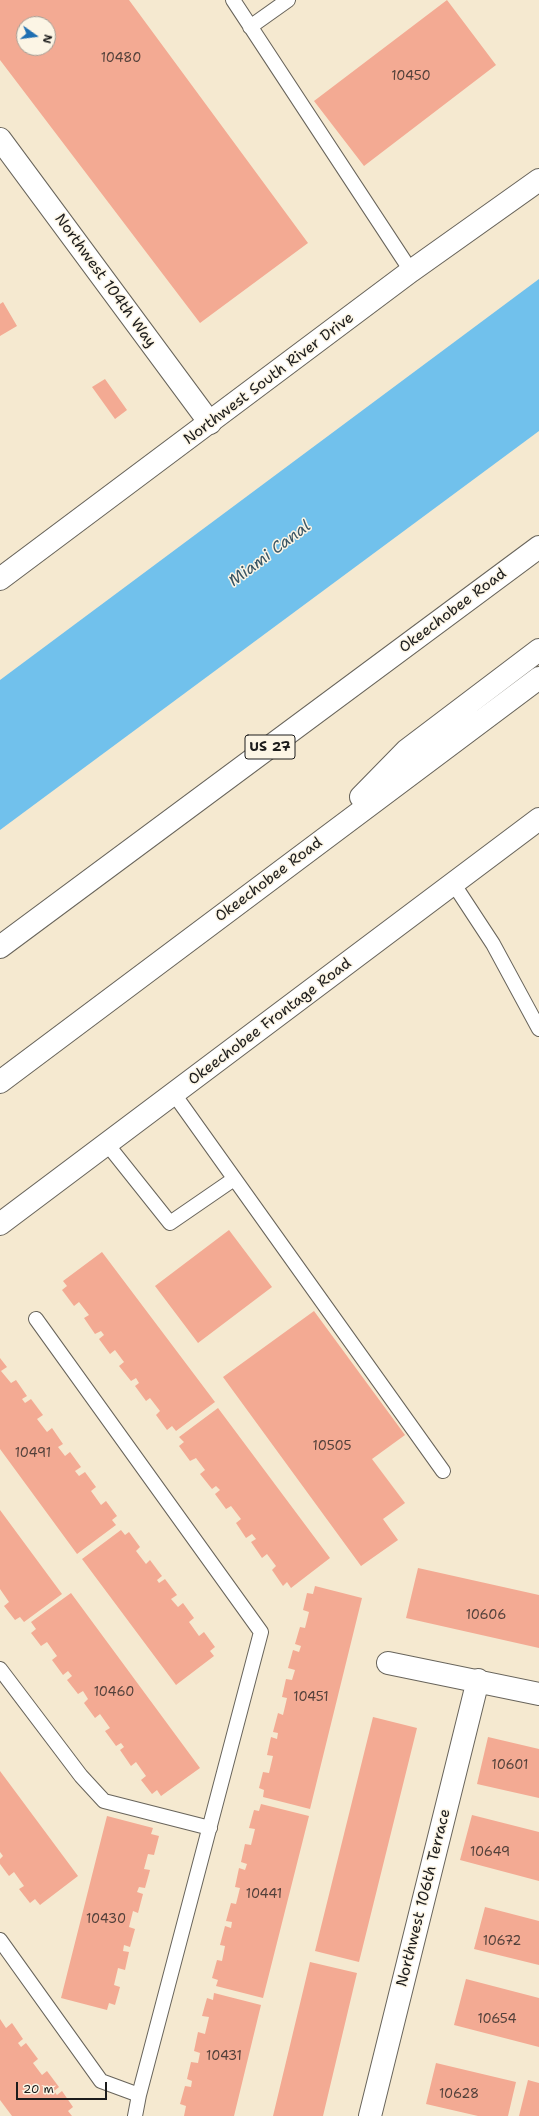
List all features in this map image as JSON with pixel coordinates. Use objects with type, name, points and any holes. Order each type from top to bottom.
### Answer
[{"type":"main road","name":"Northwest 104th Way","points":[[0,139],[210,423]]},
{"type":"main road","name":"Northwest South River Drive","points":[[0,579],[210,423],[411,270],[539,180]]},
{"type":"main road","name":"Okeechobee Road","points":[[0,947],[539,547]]},
{"type":"main road","points":[[310,849],[407,750],[539,650]]},
{"type":"main road","name":"Okeechobee Road","points":[[0,1082],[539,678]]},
{"type":"main road","name":"Okeechobee Frontage Road","points":[[0,1224],[539,819]]},
{"type":"main road","points":[[388,1663],[478,1680],[539,1694]]},
{"type":"main road","name":"Northwest 106th Terrace","points":[[370,2116],[478,1680]]},
{"type":"lane","points":[[234,0],[250,27],[411,270]]},
{"type":"lane","points":[[250,27],[288,0]]},
{"type":"lane","points":[[453,883],[493,944],[539,1029]]},
{"type":"lane","points":[[174,1094],[442,1471]]},
{"type":"lane","points":[[107,1144],[170,1223],[234,1179]]},
{"type":"lane","points":[[36,1319],[261,1632],[139,2095],[136,2116]]},
{"type":"lane","points":[[0,1669],[81,1776],[104,1801],[210,1828]]},
{"type":"lane","points":[[0,1940],[101,2081],[139,2095]]},
{"type":"water","name":"Miami Canal","points":[[539,279],[539,431],[0,830],[0,680]]},
{"type":"building","points":[[0,0],[129,0],[308,243],[200,323],[0,60]]},
{"type":"building","points":[[447,0],[496,65],[364,166],[314,101]]},
{"type":"building","points":[[3,302],[17,326],[0,336],[0,304]]},
{"type":"building","points":[[105,379],[127,410],[115,419],[92,387]]},
{"type":"building","points":[[229,1230],[272,1287],[198,1343],[155,1286]]},
{"type":"building","points":[[102,1252],[215,1402],[176,1431],[172,1426],[167,1430],[156,1415],[160,1411],[150,1398],[146,1401],[135,1386],[139,1383],[136,1378],[131,1381],[119,1366],[124,1362],[115,1350],[110,1354],[99,1339],[104,1335],[101,1331],[95,1334],[84,1318],[89,1315],[79,1302],[74,1306],[62,1290],[67,1286],[63,1281]]},
{"type":"building","points":[[314,1311],[405,1435],[372,1459],[405,1503],[383,1519],[398,1540],[361,1566],[223,1377]]},
{"type":"building","points":[[0,1358],[7,1367],[1,1371],[11,1383],[16,1380],[27,1396],[22,1399],[25,1403],[31,1399],[43,1415],[37,1419],[47,1432],[52,1428],[63,1444],[58,1447],[65,1456],[70,1452],[81,1467],[75,1471],[79,1476],[85,1472],[96,1487],[91,1491],[101,1505],[106,1501],[117,1516],[112,1520],[116,1525],[77,1554],[0,1449]]},
{"type":"building","points":[[218,1408],[330,1558],[291,1588],[287,1582],[283,1586],[272,1570],[276,1566],[267,1554],[262,1558],[251,1542],[256,1539],[252,1534],[246,1538],[236,1523],[241,1519],[231,1506],[226,1509],[215,1494],[220,1490],[216,1486],[212,1489],[200,1474],[205,1470],[196,1458],[190,1461],[179,1446],[184,1442],[179,1437]]},
{"type":"building","points":[[0,1510],[62,1594],[24,1622],[20,1617],[15,1620],[4,1606],[9,1602],[0,1589]]},
{"type":"building","points":[[121,1530],[125,1535],[129,1532],[140,1547],[136,1551],[146,1564],[150,1560],[162,1576],[157,1580],[159,1583],[165,1579],[177,1595],[171,1599],[178,1607],[183,1603],[194,1618],[189,1622],[199,1636],[204,1632],[215,1647],[210,1651],[214,1656],[176,1685],[82,1559]]},
{"type":"building","points":[[418,1568],[539,1595],[539,1648],[406,1618]]},
{"type":"building","points":[[315,1586],[362,1598],[310,1809],[263,1797],[264,1790],[259,1788],[263,1772],[269,1773],[273,1756],[267,1755],[271,1737],[277,1739],[278,1733],[273,1732],[278,1713],[283,1715],[287,1698],[282,1697],[286,1679],[292,1680],[295,1670],[288,1668],[293,1650],[299,1652],[301,1646],[295,1644],[300,1627],[305,1628],[309,1612],[303,1610],[307,1593],[313,1594]]},
{"type":"building","points":[[71,1593],[200,1768],[161,1796],[157,1790],[152,1794],[141,1780],[146,1776],[136,1762],[131,1766],[120,1750],[124,1747],[121,1743],[116,1746],[105,1731],[110,1728],[100,1714],[95,1718],[84,1703],[88,1699],[83,1691],[78,1694],[67,1680],[72,1676],[68,1671],[63,1675],[52,1660],[57,1656],[47,1642],[41,1646],[31,1633],[36,1629],[31,1622]]},
{"type":"building","points":[[373,1717],[417,1728],[359,1962],[315,1951]]},
{"type":"building","points":[[488,1737],[539,1749],[539,1798],[477,1784]]},
{"type":"building","points":[[0,1771],[78,1876],[40,1905],[35,1899],[30,1903],[19,1889],[24,1886],[14,1872],[9,1876],[0,1864],[0,1859],[3,1856],[0,1852]]},
{"type":"building","points":[[261,1804],[309,1816],[263,1998],[216,1986],[218,1980],[212,1978],[217,1960],[222,1961],[225,1946],[220,1945],[225,1926],[231,1928],[232,1922],[226,1921],[231,1903],[236,1904],[240,1888],[235,1887],[239,1868],[245,1870],[247,1864],[241,1862],[245,1844],[251,1845],[255,1829],[249,1828],[254,1810],[259,1811]]},
{"type":"building","points":[[472,1815],[539,1832],[539,1881],[460,1860]]},
{"type":"building","points":[[107,1816],[153,1828],[151,1834],[159,1836],[154,1855],[148,1854],[144,1869],[150,1870],[145,1888],[139,1887],[137,1892],[143,1894],[138,1913],[133,1911],[129,1927],[135,1929],[130,1947],[124,1945],[123,1951],[129,1952],[125,1970],[118,1968],[114,1985],[120,1987],[115,2005],[109,2003],[107,2010],[61,1998]]},
{"type":"building","points":[[485,1907],[539,1921],[539,1965],[474,1949]]},
{"type":"building","points":[[310,1962],[357,1973],[323,2116],[273,2116]]},
{"type":"building","points":[[466,1979],[539,1998],[539,2047],[454,2025]]},
{"type":"building","points":[[214,1993],[261,2005],[234,2116],[184,2116],[186,2106],[180,2104],[185,2086],[191,2087],[192,2081],[187,2079],[191,2062],[198,2063],[200,2053],[194,2051],[198,2032],[205,2034],[209,2017],[202,2016],[207,1998],[213,2000]]},
{"type":"building","points":[[0,2019],[6,2028],[12,2023],[23,2039],[18,2043],[21,2047],[26,2043],[38,2059],[33,2063],[42,2075],[47,2071],[59,2087],[54,2091],[57,2095],[62,2091],[73,2107],[68,2111],[72,2116],[12,2116],[0,2100]]},
{"type":"building","points":[[436,2063],[516,2082],[508,2116],[478,2116],[426,2104]]},
{"type":"building","points":[[528,2080],[539,2083],[539,2116],[519,2116]]}]
